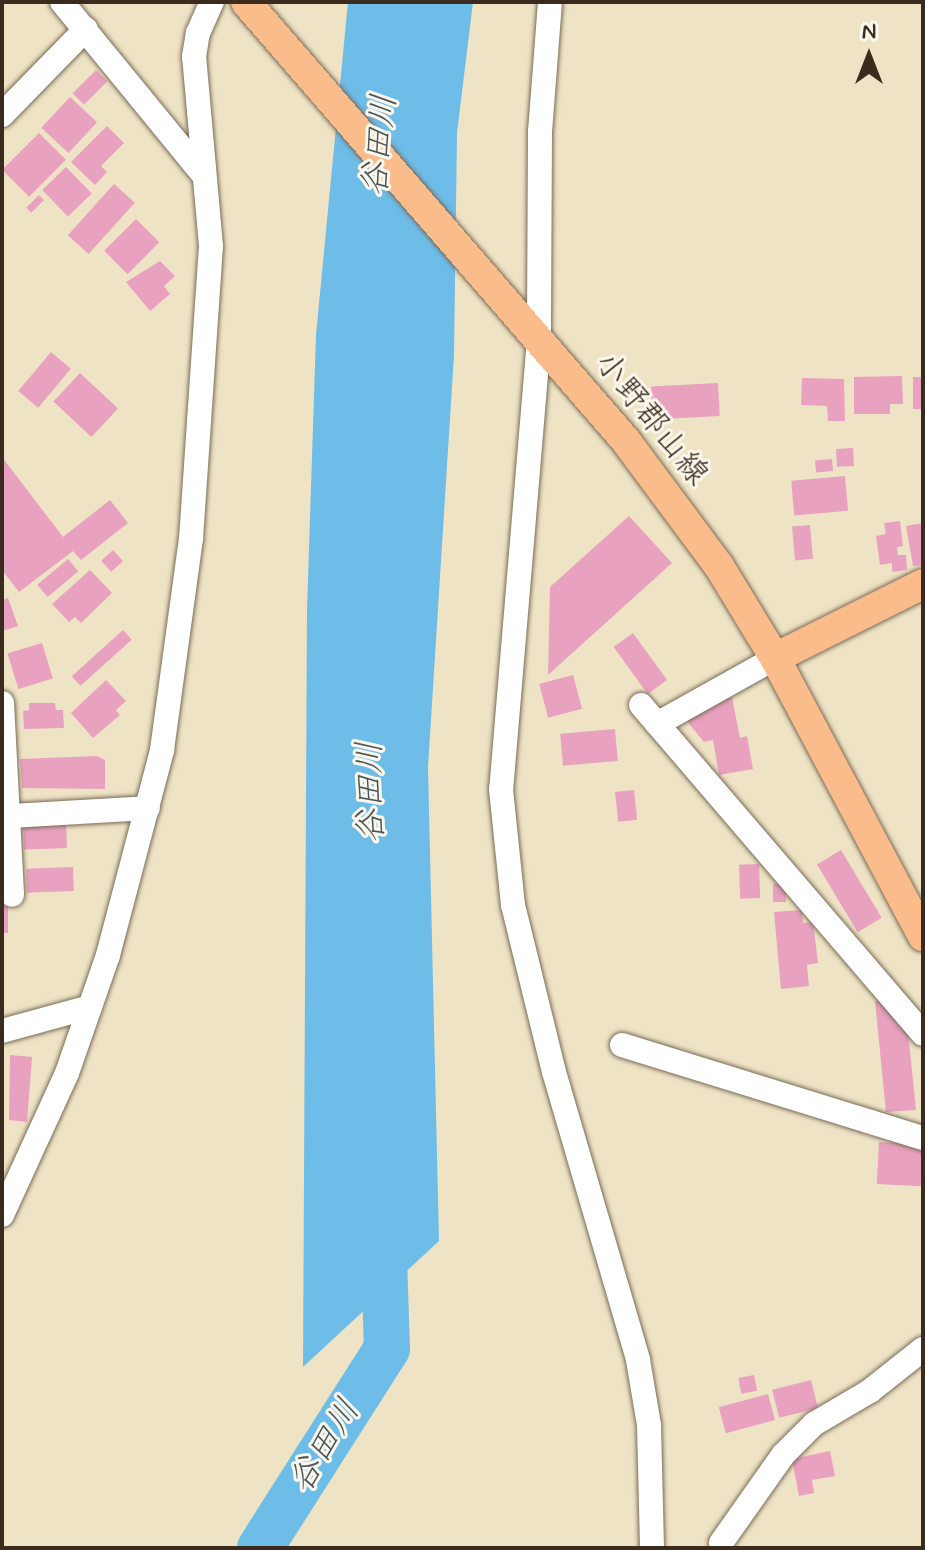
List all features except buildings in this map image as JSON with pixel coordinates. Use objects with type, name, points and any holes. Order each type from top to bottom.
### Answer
[{"type":"main road","name":"小野郡山線","points":[[247,3],[626,441],[710,553],[775,658],[923,936]]},
{"type":"main road","points":[[775,658],[923,584]]},
{"type":"street","points":[[62,2],[203,174]]},
{"type":"street","points":[[2,1215],[67,1073],[129,889],[148,808],[181,631],[191,539],[211,246],[194,57],[212,2]]},
{"type":"street","points":[[550,2],[540,131],[539,339],[501,789],[513,905],[554,1072],[638,1360],[649,1425],[652,1548]]},
{"type":"street","points":[[2,115],[86,29]]},
{"type":"street","points":[[775,658],[649,715],[923,1034]]},
{"type":"street","points":[[2,703],[12,895]]},
{"type":"street","points":[[10,816],[148,808]]},
{"type":"street","points":[[2,1031],[90,1007]]},
{"type":"street","points":[[622,1045],[923,1138]]},
{"type":"street","points":[[721,1543],[783,1455],[814,1424],[870,1391],[923,1349]]},
{"type":"water","points":[[348,2],[473,2],[457,133],[454,355],[428,767],[439,1241],[303,1367],[307,609],[316,335]]},
{"type":"waterway","name":"谷田川","points":[[260,1548],[387,1349],[383,1229]]}]
